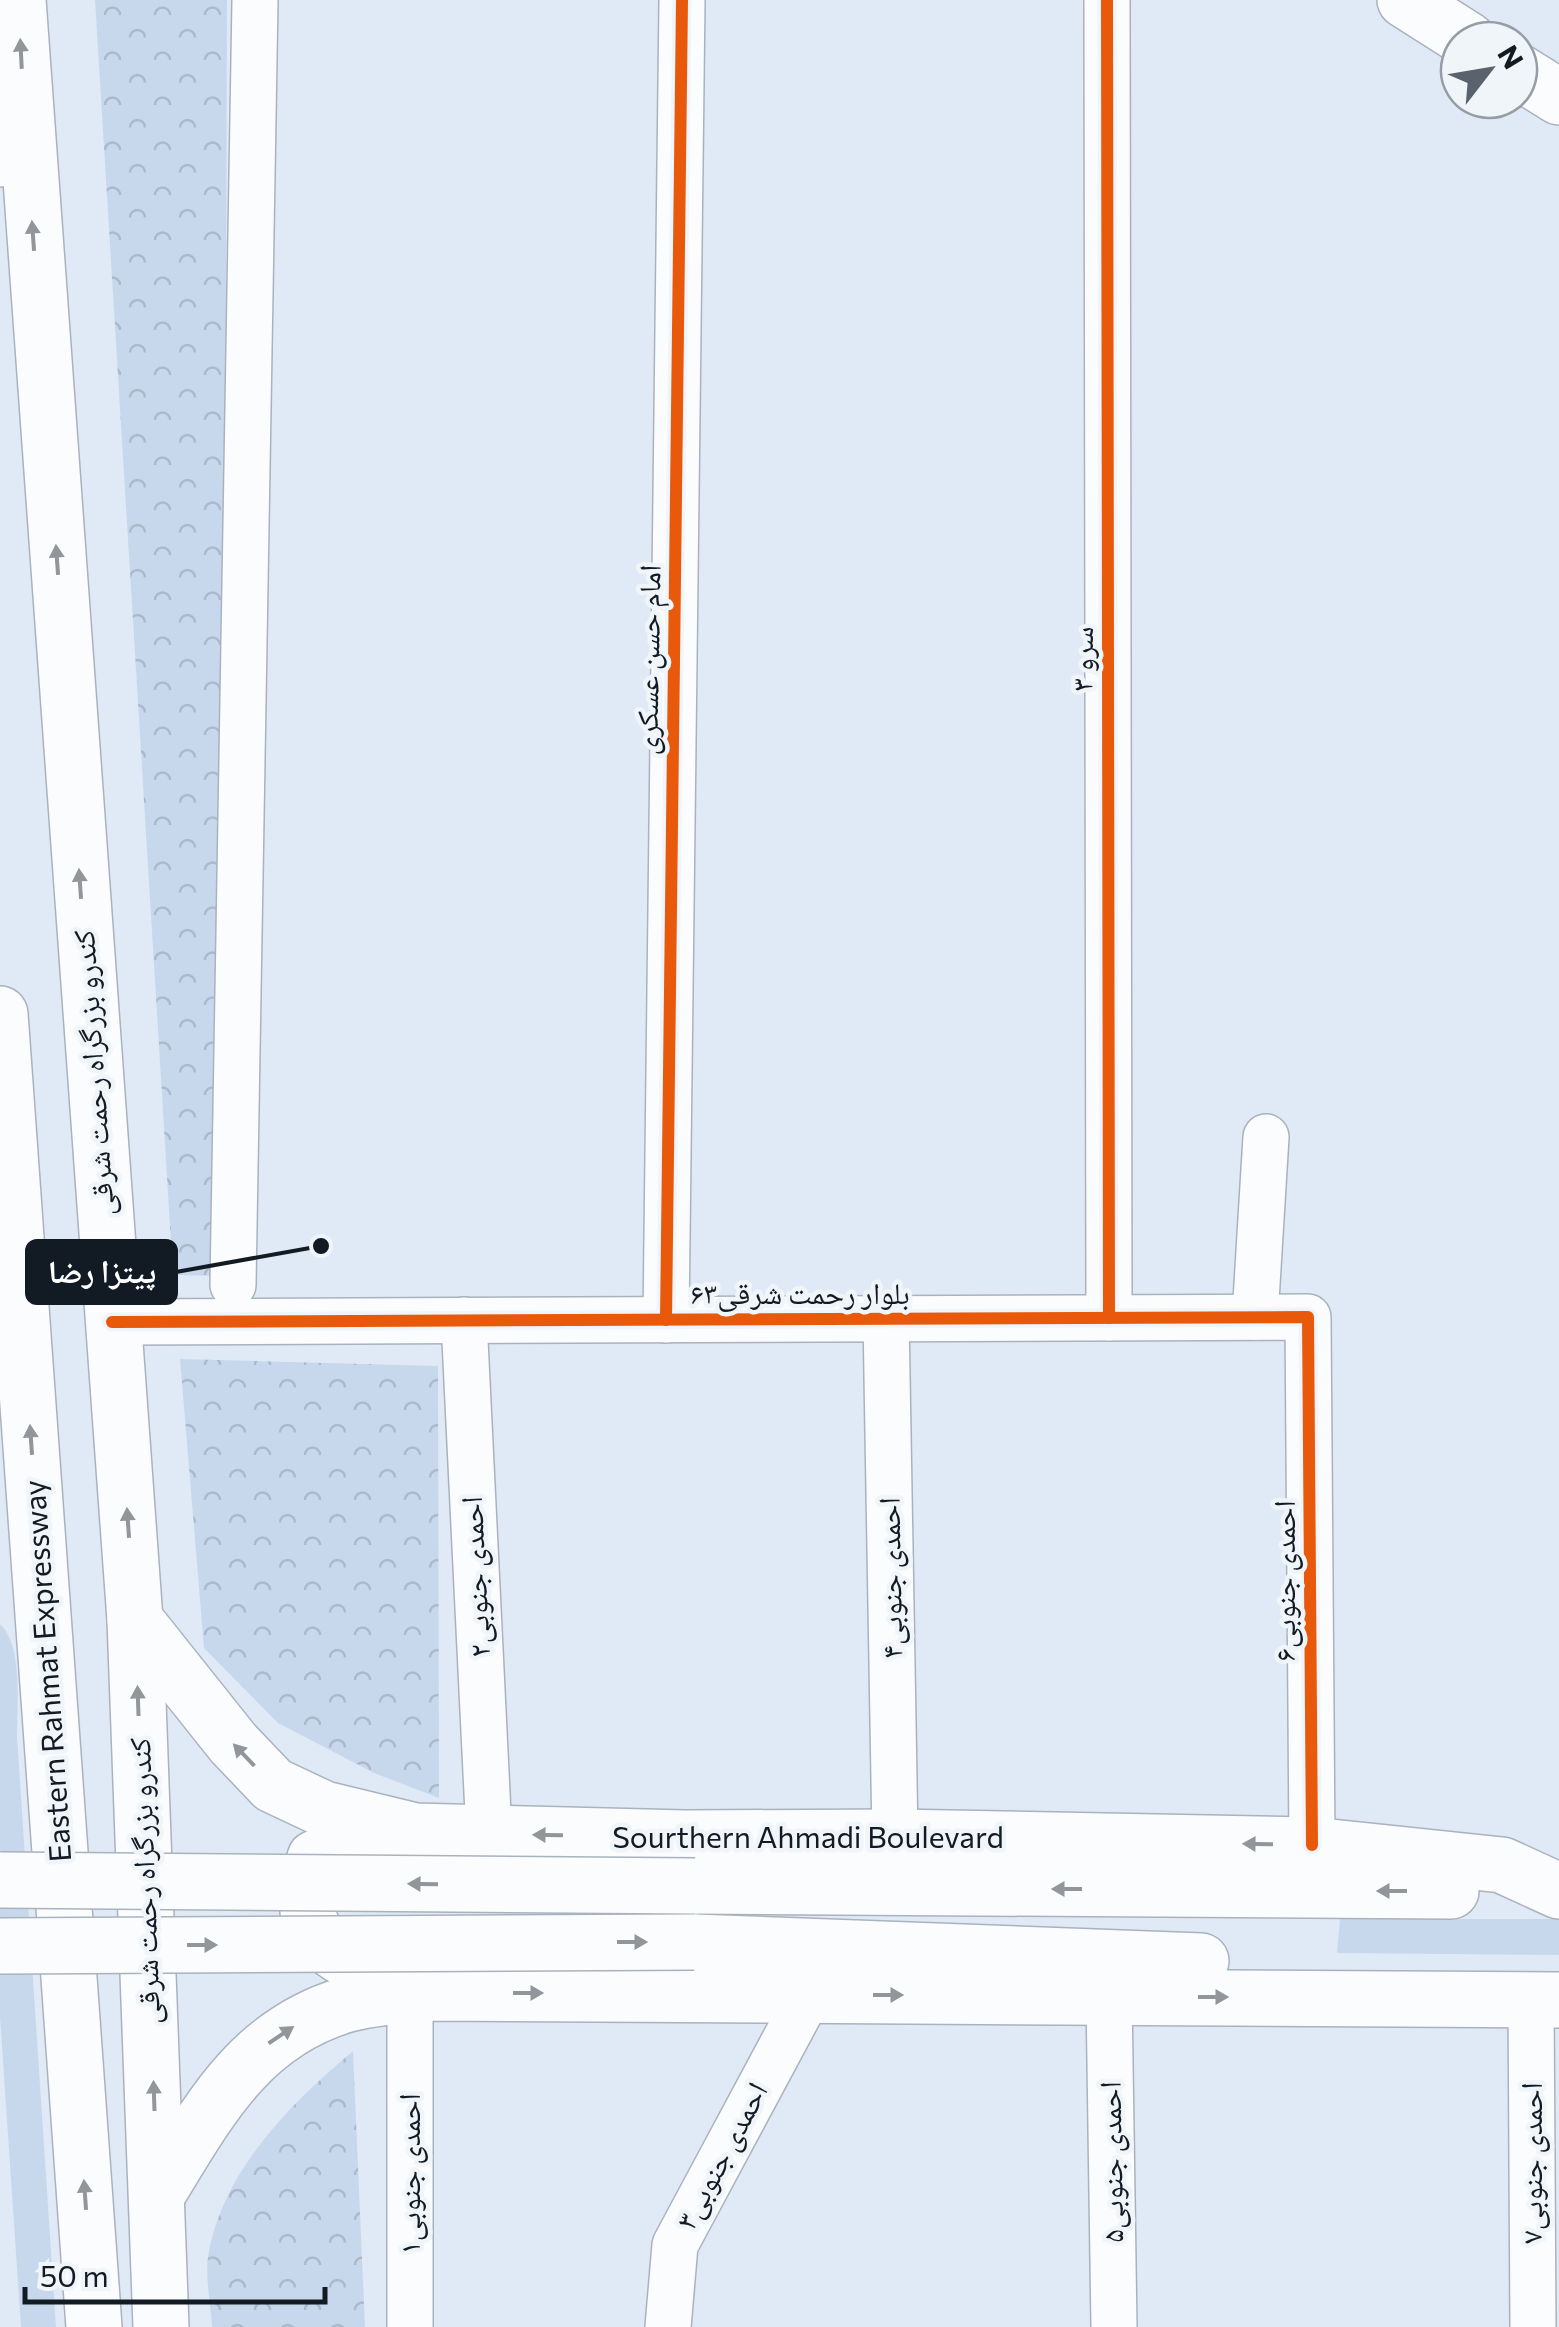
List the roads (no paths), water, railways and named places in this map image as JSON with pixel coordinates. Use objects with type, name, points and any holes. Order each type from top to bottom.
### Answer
[{"type":"main road","name":"کندرو بزرگراه رحمت شرقی","points":[[18,0],[135,1620],[161,2327]]},
{"type":"main road","points":[[1405,0],[1439,22]]},
{"type":"main road","points":[[0,158],[24,108]]},
{"type":"main road","name":"Eastern Rahmat Expressway","points":[[0,1014],[19,1538],[94,2327]]},
{"type":"main road","name":"Sourthern Ahmadi Boulevard","points":[[135,1620],[233,1743],[273,1785],[324,1810],[415,1830],[684,1838],[896,1837],[1312,1845],[1502,1865],[1559,1891]]},
{"type":"main road","points":[[415,1830],[352,1841],[316,1858],[307,1885],[308,1914],[317,1940],[420,2007]]},
{"type":"main road","points":[[0,1880],[1559,1891]]},
{"type":"main road","points":[[0,1946],[694,1942],[1244,1962],[1545,1999]]},
{"type":"main road","points":[[158,2193],[217,2099],[259,2050],[297,2025],[346,2005],[420,2007],[809,1995],[1545,1999]]},
{"type":"street","points":[[233,1285],[255,0]]},
{"type":"street","name":"امام حسن عسکری","points":[[666,1320],[682,0]]},
{"type":"street","name":"سرو ۳","points":[[1107,0],[1108,1318]]},
{"type":"street","points":[[1255,1317],[1266,1136]]},
{"type":"street","name":"بلوار رحمت شرقی۶۳","points":[[112,1322],[1308,1317]]},
{"type":"street","name":"احمدی جنوبی۶","points":[[1308,1317],[1312,1845]]},
{"type":"street","name":"احمدی جنوبی۴","points":[[886,1318],[896,1837]]},
{"type":"street","name":"احمدی جنوبی۲","points":[[464,1320],[489,1834]]},
{"type":"street","name":"احمدی جنوبی۳","points":[[668,2327],[674,2246],[809,1995]]},
{"type":"street","name":"احمدی جنوبی۵","points":[[1109,1996],[1114,2327]]},
{"type":"street","name":"احمدی جنوبی۷","points":[[1532,2327],[1545,1999]]},
{"type":"street","name":"احمدی جنوبی۱","points":[[410,2327],[420,2007]]},
{"type":"place","name":"پیتزا رضا","points":[[321,1246]]}]
